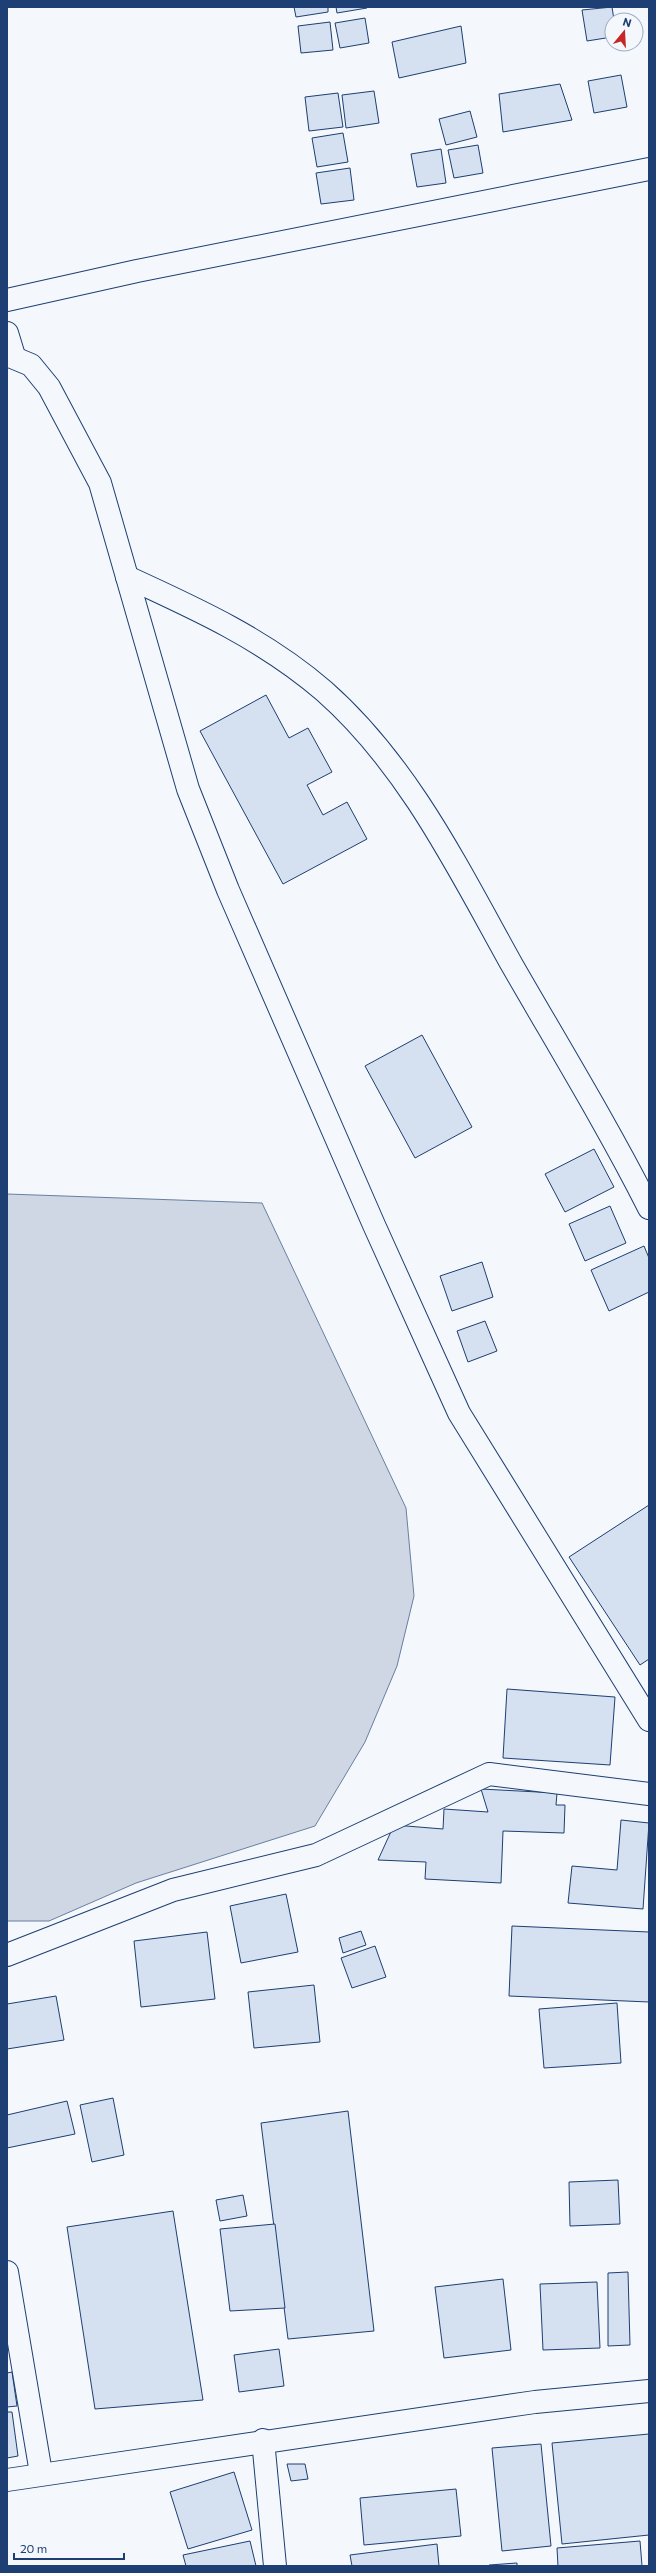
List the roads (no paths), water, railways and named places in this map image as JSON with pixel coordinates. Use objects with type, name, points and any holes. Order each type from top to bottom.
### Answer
[{"type":"street","points":[[7,300],[144,269],[649,169]]},
{"type":"street","points":[[7,333],[10,356],[31,365],[49,387],[100,483],[188,789],[225,883],[374,1225],[455,1406],[549,1562],[649,1720]]},
{"type":"street","points":[[127,577],[209,614],[271,650],[324,691],[377,744],[430,819],[649,1208]]},
{"type":"street","points":[[7,1955],[173,1890],[316,1855],[489,1774],[649,1794]]},
{"type":"street","points":[[7,2272],[41,2473]]},
{"type":"street","points":[[7,2480],[41,2473],[263,2440],[536,2402],[649,2391]]},
{"type":"street","points":[[263,2440],[275,2566]]}]
